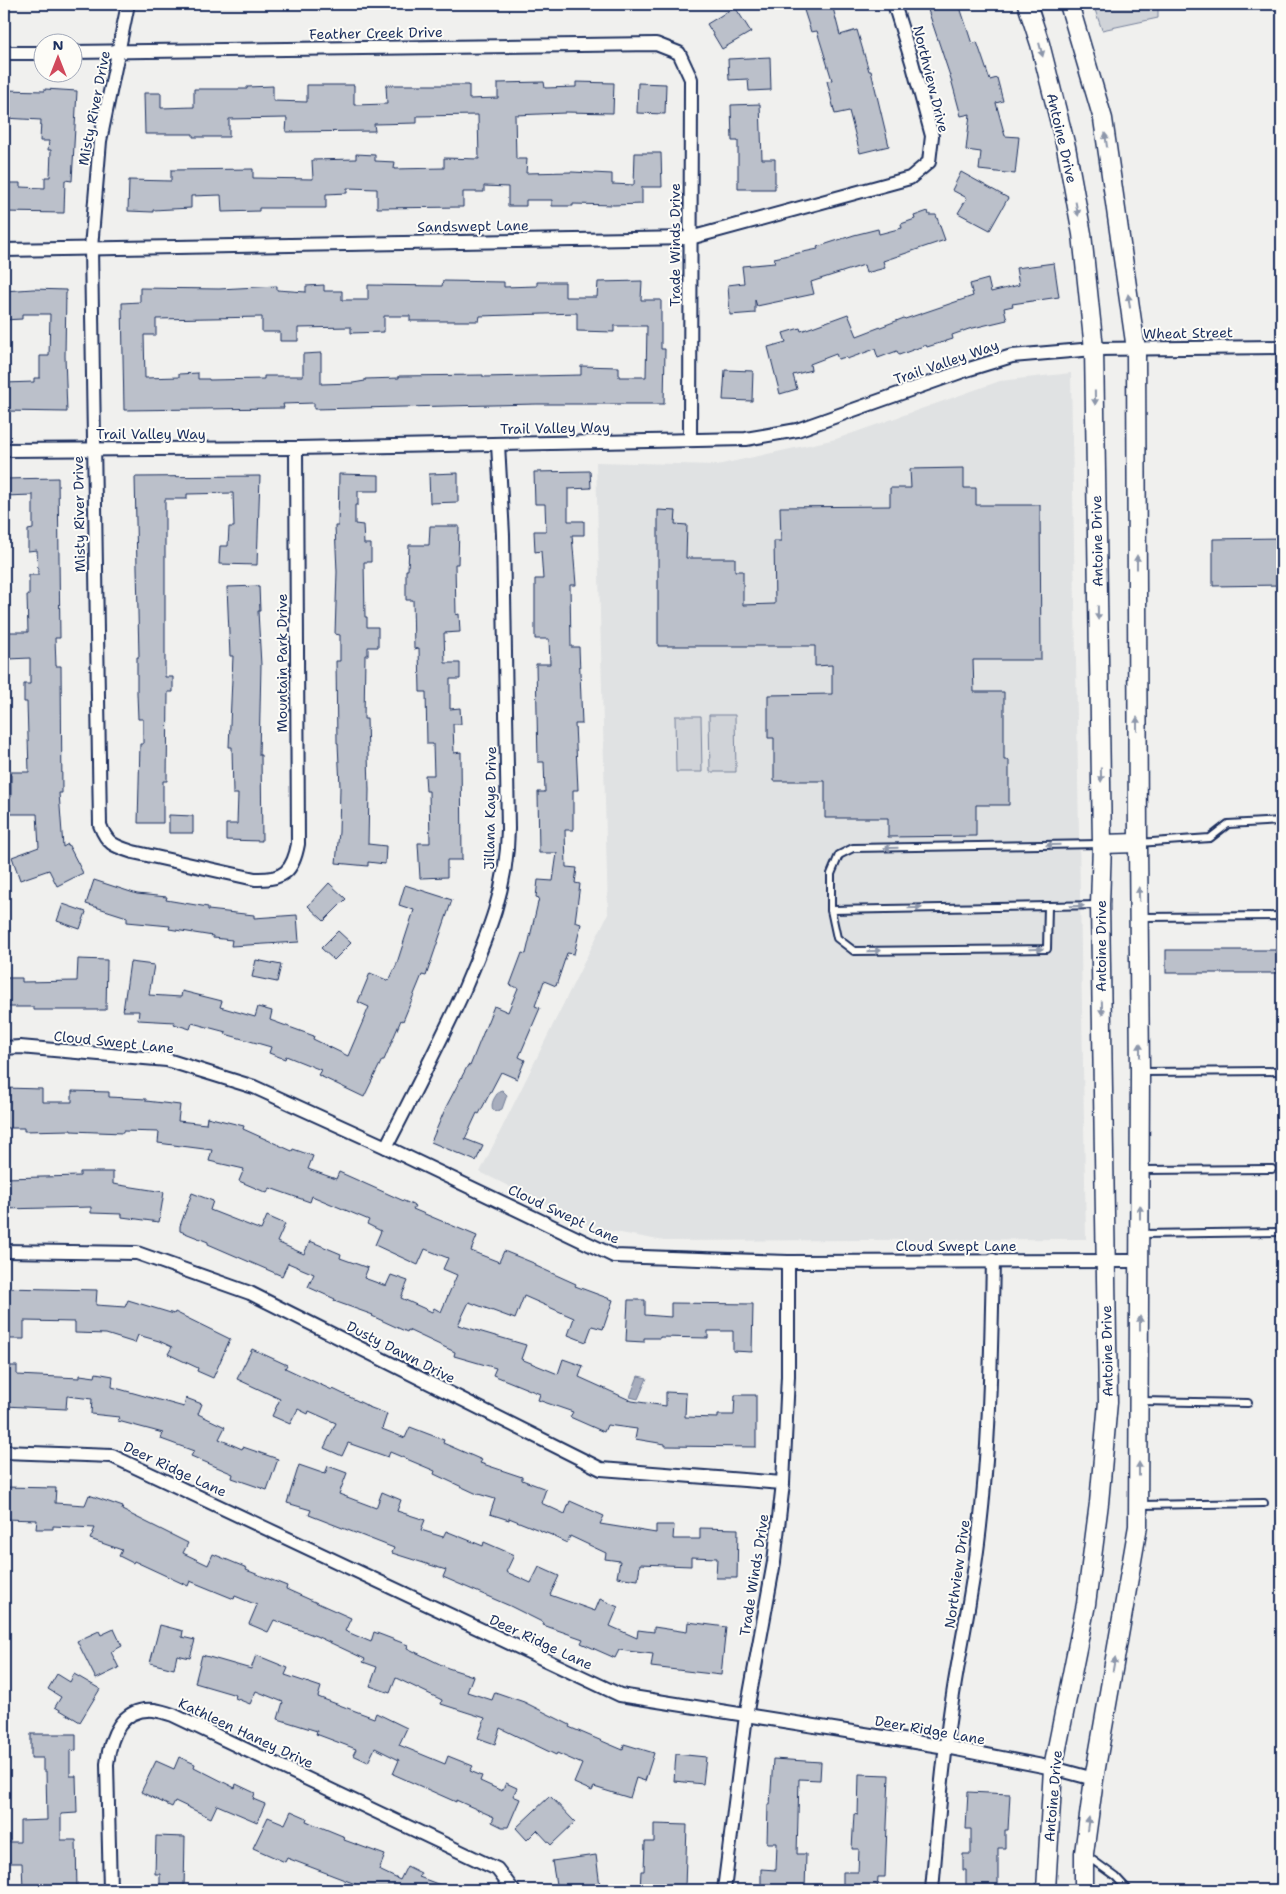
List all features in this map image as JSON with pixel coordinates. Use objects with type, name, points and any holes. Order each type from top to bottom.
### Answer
[{"type":"main road","name":"Antoine Drive","points":[[1027,4],[1040,44],[1066,147],[1082,234],[1094,349],[1108,1402],[1100,1503],[1086,1604],[1053,1768],[1046,1890]]},
{"type":"main road","points":[[1068,4],[1103,119],[1136,349],[1140,917],[1139,1505],[1138,1526],[1094,1779],[1084,1853],[1084,1890]]},
{"type":"main road","points":[[1102,844],[1138,843]]},
{"type":"street","name":"Misty River Drive","points":[[128,4],[100,141],[90,248],[100,825],[104,835],[111,844],[133,852],[255,879],[268,879],[286,873]]},
{"type":"street","name":"Northview Drive","points":[[894,4],[932,136],[929,162]]},
{"type":"street","name":"Feather Creek Drive","points":[[82,52],[656,44],[679,53]]},
{"type":"street","points":[[4,53],[32,53]]},
{"type":"street","name":"Trade Winds Drive","points":[[679,53],[691,80],[690,440]]},
{"type":"street","name":"Sandswept Lane","points":[[4,250],[690,238],[910,178],[929,162]]},
{"type":"street","name":"Wheat Street","points":[[1094,349],[1282,347]]},
{"type":"street","name":"Trail Valley Way","points":[[4,450],[296,448],[746,439],[796,430],[966,370],[1012,356],[1094,349]]},
{"type":"street","name":"Jillana Kaye Drive","points":[[386,1147],[447,1028],[481,951],[496,910],[506,870],[508,829],[503,554],[498,444]]},
{"type":"street","name":"Mountain Park Drive","points":[[286,873],[295,861],[298,844],[296,448]]},
{"type":"street","name":"Cloud Swept Lane","points":[[4,1048],[20,1047],[167,1060],[254,1087],[386,1147],[614,1256],[788,1262],[1140,1261]]},
{"type":"street","name":"Dusty Dawn Drive","points":[[4,1251],[138,1252],[250,1293],[601,1469],[784,1483]]},
{"type":"street","name":"Northview Drive","points":[[932,1890],[940,1792],[954,1687],[969,1608],[978,1542],[986,1452],[994,1260]]},
{"type":"street","name":"Trade Winds Drive","points":[[724,1890],[746,1716],[774,1562],[784,1483],[788,1376],[788,1262]]},
{"type":"street","name":"Deer Ridge Lane","points":[[4,1452],[112,1456],[620,1695],[946,1747],[1053,1768],[1094,1779]]},
{"type":"street","name":"Kathleen Haney Drive","points":[[110,1890],[107,1764],[109,1747],[120,1722],[133,1713],[153,1710],[173,1715],[498,1869],[510,1886]]},
{"type":"lane","points":[[1138,843],[1210,838],[1228,824],[1282,821]]},
{"type":"lane","points":[[1048,906],[1047,949],[854,951],[837,938],[831,910],[831,874],[839,855],[853,848],[1102,844]]},
{"type":"lane","points":[[831,910],[1100,905]]},
{"type":"lane","points":[[1140,917],[1282,916]]},
{"type":"lane","points":[[1140,1072],[1282,1071]]},
{"type":"lane","points":[[1140,1170],[1272,1169]]},
{"type":"lane","points":[[1140,1234],[1282,1232]]},
{"type":"lane","points":[[1139,1401],[1248,1404]]},
{"type":"lane","points":[[1139,1505],[1264,1503]]},
{"type":"lane","points":[[1084,1853],[1116,1877],[1128,1890]]},
{"type":"shaded area","points":[[1093,4],[1158,4],[1158,18],[1102,30]]},
{"type":"shaded area","points":[[1071,373],[1086,1239],[664,1241],[594,1228],[480,1172],[608,914],[596,462],[717,465],[836,439],[1000,381]]},
{"type":"shaded area","points":[[709,715],[735,715],[736,772],[710,772]]},
{"type":"shaded area","points":[[675,716],[701,716],[702,772],[676,772]]},
{"type":"water","points":[[502,1090],[507,1095],[502,1109],[493,1110],[493,1100],[499,1091]]},
{"type":"water","points":[[638,1376],[647,1378],[638,1399],[630,1397]]},
{"type":"building","points":[[802,4],[832,4],[840,35],[857,30],[869,71],[871,71],[889,146],[860,153],[849,111],[835,114],[827,81],[832,80],[817,31],[811,32]]},
{"type":"building","points":[[926,4],[959,4],[972,44],[977,42],[990,80],[997,78],[1003,101],[996,103],[1005,136],[1019,137],[1015,174],[979,170],[981,152],[966,150],[970,114],[961,116]]},
{"type":"building","points":[[735,7],[751,32],[722,49],[707,24]]},
{"type":"building","points":[[770,57],[771,90],[749,91],[748,79],[729,80],[728,59]]},
{"type":"building","points":[[544,82],[545,88],[576,87],[576,82],[614,83],[613,113],[565,112],[515,115],[516,159],[527,159],[526,173],[572,172],[612,174],[612,184],[634,185],[635,153],[661,153],[662,187],[642,187],[642,204],[573,204],[573,206],[552,206],[552,200],[526,200],[526,206],[508,206],[508,187],[484,186],[484,192],[463,192],[463,207],[377,208],[377,189],[347,188],[347,193],[326,194],[326,208],[259,208],[259,211],[222,212],[221,195],[191,196],[191,208],[153,210],[153,212],[128,211],[129,180],[171,181],[171,170],[253,169],[253,178],[313,179],[312,160],[356,159],[356,154],[375,155],[375,161],[395,162],[394,169],[444,168],[444,158],[479,159],[478,115],[417,116],[417,123],[374,124],[375,131],[286,132],[287,118],[229,119],[229,137],[193,137],[193,134],[145,134],[144,93],[161,93],[161,108],[194,107],[194,89],[247,89],[247,87],[273,86],[273,101],[307,102],[307,85],[354,85],[354,105],[387,104],[386,85],[469,85],[469,99],[498,98],[498,83]]},
{"type":"building","points":[[638,83],[666,84],[665,114],[637,113]]},
{"type":"building","points":[[45,89],[77,91],[72,181],[65,180],[64,213],[4,212],[4,183],[20,183],[20,187],[45,188],[45,177],[50,177],[51,150],[48,150],[49,141],[40,141],[41,120],[4,118],[4,90],[45,91]]},
{"type":"building","points":[[760,104],[762,159],[775,159],[775,189],[738,189],[738,141],[732,141],[731,105]]},
{"type":"building","points":[[961,172],[1008,198],[990,230],[958,213],[967,198],[952,190]]},
{"type":"building","points":[[928,211],[929,215],[936,215],[945,240],[883,261],[885,268],[866,273],[864,265],[811,282],[814,294],[757,306],[755,300],[755,313],[730,315],[728,285],[744,283],[742,266],[775,263],[774,258],[818,249],[817,247],[854,235],[878,229],[879,234],[902,228],[901,224],[915,219],[914,216]]},
{"type":"building","points":[[1054,263],[1059,297],[1012,304],[1013,306],[1004,308],[1007,320],[969,329],[952,335],[953,339],[927,347],[926,345],[899,355],[897,351],[878,358],[875,349],[847,359],[846,357],[838,359],[836,354],[810,364],[811,370],[793,375],[797,389],[780,394],[768,347],[786,342],[783,333],[800,328],[801,331],[848,314],[857,336],[904,318],[973,296],[970,284],[988,279],[991,292],[1019,285],[1016,268]]},
{"type":"building","points":[[443,281],[504,282],[504,287],[537,286],[537,282],[565,282],[565,297],[597,297],[598,282],[642,281],[641,300],[661,300],[661,349],[665,349],[664,404],[537,404],[314,409],[314,403],[283,404],[284,408],[124,410],[122,303],[140,302],[140,288],[219,289],[277,286],[277,290],[306,292],[306,286],[324,285],[324,291],[342,291],[342,300],[368,300],[368,285],[442,286]],"holes":[[[577,313],[577,331],[614,332],[614,326],[647,326],[646,377],[619,377],[619,367],[581,366],[581,375],[399,376],[399,378],[365,379],[365,381],[353,383],[321,384],[321,353],[303,354],[303,376],[264,376],[264,379],[209,380],[198,379],[198,373],[179,374],[179,377],[145,378],[144,335],[156,335],[156,319],[262,317],[262,332],[280,332],[280,341],[298,341],[298,328],[351,327],[351,333],[384,332],[384,316],[410,316],[410,321],[479,321],[480,316]]]},
{"type":"building","points":[[33,289],[66,290],[65,356],[67,412],[4,411],[4,383],[34,382],[34,378],[40,378],[40,356],[49,356],[50,314],[22,314],[22,319],[4,320],[4,291]]},
{"type":"building","points":[[725,370],[753,371],[752,401],[723,400]]},
{"type":"building","points":[[964,468],[964,488],[976,488],[976,505],[1040,505],[1041,660],[973,660],[974,692],[1004,692],[1004,760],[1009,760],[1009,805],[976,805],[976,836],[888,837],[888,818],[825,818],[825,781],[774,781],[774,738],[768,738],[768,695],[832,694],[832,665],[815,666],[815,646],[658,646],[658,510],[676,511],[675,524],[687,525],[686,558],[735,558],[735,571],[743,571],[743,605],[775,604],[774,541],[781,541],[780,507],[890,506],[890,488],[911,488],[910,469]]},
{"type":"building","points":[[590,471],[591,488],[568,489],[568,521],[584,521],[584,535],[572,535],[576,585],[570,585],[571,647],[579,647],[582,724],[575,724],[578,790],[573,790],[573,830],[565,830],[566,867],[577,868],[575,883],[580,884],[575,922],[581,924],[574,954],[567,953],[556,986],[544,981],[535,1006],[540,1008],[519,1057],[525,1060],[517,1079],[501,1072],[479,1114],[477,1113],[465,1139],[483,1146],[476,1161],[431,1142],[446,1107],[468,1065],[470,1066],[494,1006],[508,1012],[518,988],[510,985],[522,953],[526,954],[539,898],[536,897],[538,880],[553,881],[557,853],[539,853],[538,792],[545,792],[544,762],[538,762],[536,664],[550,664],[549,639],[535,639],[535,579],[543,579],[541,551],[535,552],[534,531],[546,531],[545,504],[535,504],[534,472]]},
{"type":"building","points":[[458,473],[458,502],[430,503],[429,474]]},
{"type":"building","points":[[339,474],[379,475],[379,491],[358,491],[358,505],[355,505],[355,524],[363,525],[364,544],[371,544],[371,562],[364,562],[365,617],[367,617],[367,627],[378,627],[378,647],[368,647],[368,655],[365,655],[364,719],[367,719],[368,844],[386,846],[385,864],[368,862],[368,866],[336,863],[340,787],[337,743],[336,661],[340,661],[340,635],[335,634],[337,572],[335,526],[338,526]]},
{"type":"building","points":[[260,476],[257,565],[219,564],[220,546],[228,546],[229,527],[234,527],[233,493],[187,494],[187,499],[165,499],[165,677],[173,677],[173,692],[168,692],[167,781],[163,781],[163,823],[138,823],[140,744],[143,744],[143,719],[138,719],[137,693],[137,657],[139,657],[135,477]]},
{"type":"building","points":[[58,478],[60,638],[55,638],[56,666],[61,666],[62,793],[59,793],[63,847],[68,844],[83,873],[57,886],[49,870],[20,880],[12,857],[39,847],[37,814],[8,814],[8,797],[11,797],[11,772],[29,772],[27,702],[24,702],[24,684],[30,684],[30,658],[9,659],[8,632],[28,632],[27,595],[29,595],[29,575],[38,575],[37,550],[28,551],[28,530],[33,529],[33,495],[4,496],[4,479]]},
{"type":"building","points":[[430,526],[459,526],[458,564],[455,564],[456,615],[459,614],[460,632],[444,633],[445,663],[460,663],[460,679],[450,679],[450,709],[460,708],[461,724],[453,724],[454,753],[461,752],[462,860],[447,860],[447,877],[420,878],[418,843],[430,843],[429,791],[426,791],[425,775],[434,775],[433,744],[427,744],[426,692],[420,692],[419,648],[414,649],[413,600],[406,600],[406,570],[408,570],[409,545],[429,545]]},
{"type":"building","points":[[1282,538],[1282,585],[1213,586],[1213,539]]},
{"type":"building","points":[[259,586],[260,611],[258,611],[261,665],[259,755],[261,755],[262,841],[226,840],[226,824],[237,824],[238,794],[233,794],[232,747],[229,747],[233,656],[230,656],[227,587]]},
{"type":"building","points":[[169,815],[193,816],[193,833],[169,833]]},
{"type":"building","points":[[94,880],[137,894],[167,897],[166,900],[208,907],[208,910],[254,915],[254,918],[297,915],[299,942],[231,946],[232,940],[169,929],[170,926],[127,922],[127,917],[86,904]]},
{"type":"building","points":[[329,883],[346,899],[324,921],[308,906]]},
{"type":"building","points":[[405,885],[452,900],[426,976],[422,975],[403,1021],[401,1020],[384,1060],[382,1060],[364,1097],[318,1075],[321,1070],[286,1056],[285,1059],[269,1053],[271,1047],[192,1023],[190,1029],[174,1024],[175,1022],[138,1020],[139,1011],[123,1011],[130,962],[154,965],[149,995],[181,997],[182,991],[222,1001],[220,1007],[255,1017],[258,1007],[272,1011],[270,1020],[314,1036],[313,1039],[348,1056],[369,1007],[358,1002],[370,973],[389,981],[396,966],[414,910],[399,905]]},
{"type":"building","points":[[63,904],[86,912],[80,929],[57,921]]},
{"type":"building","points":[[338,931],[351,943],[334,960],[321,948]]},
{"type":"building","points":[[1166,950],[1282,950],[1282,973],[1166,973]]},
{"type":"building","points":[[78,959],[107,960],[106,1010],[34,1010],[34,1007],[4,1007],[4,978],[22,978],[22,982],[77,981]]},
{"type":"building","points":[[256,960],[281,965],[277,982],[252,977]]},
{"type":"building","points":[[4,1088],[42,1089],[42,1102],[72,1102],[72,1091],[109,1092],[109,1097],[146,1099],[146,1101],[180,1105],[178,1121],[206,1124],[207,1117],[244,1126],[243,1129],[292,1151],[293,1149],[313,1156],[308,1169],[336,1179],[339,1172],[415,1206],[413,1209],[477,1236],[471,1251],[499,1262],[504,1251],[536,1264],[536,1266],[576,1284],[575,1286],[613,1300],[603,1329],[592,1326],[586,1342],[568,1335],[574,1318],[524,1296],[515,1319],[469,1302],[458,1325],[526,1345],[521,1359],[558,1374],[563,1359],[583,1366],[579,1377],[632,1401],[666,1406],[666,1392],[686,1393],[685,1417],[718,1418],[718,1415],[734,1415],[735,1395],[756,1395],[756,1447],[665,1446],[665,1444],[635,1439],[637,1429],[607,1425],[604,1432],[570,1417],[573,1412],[538,1400],[540,1394],[493,1375],[496,1368],[454,1356],[455,1352],[408,1330],[407,1332],[373,1315],[334,1301],[335,1299],[308,1287],[314,1274],[288,1263],[282,1276],[180,1231],[180,1226],[192,1193],[213,1201],[210,1210],[261,1230],[267,1216],[285,1224],[277,1242],[304,1254],[310,1241],[341,1254],[340,1258],[368,1268],[364,1278],[386,1286],[391,1275],[408,1281],[401,1298],[432,1312],[434,1308],[441,1312],[457,1275],[443,1269],[448,1258],[425,1249],[418,1265],[375,1245],[381,1231],[367,1224],[369,1220],[312,1196],[310,1202],[270,1188],[267,1193],[239,1181],[244,1169],[209,1161],[212,1150],[158,1143],[159,1132],[24,1131],[24,1128],[4,1128]]},
{"type":"building","points":[[80,1172],[113,1172],[113,1184],[164,1192],[159,1222],[122,1217],[122,1214],[91,1213],[91,1207],[4,1209],[4,1178],[80,1176]]},
{"type":"building","points":[[4,1288],[97,1290],[96,1305],[125,1307],[128,1300],[174,1314],[175,1312],[230,1339],[213,1378],[197,1371],[198,1368],[168,1354],[172,1347],[159,1341],[138,1335],[135,1343],[106,1334],[75,1333],[75,1322],[24,1321],[24,1339],[7,1339],[7,1319],[4,1319]]},
{"type":"building","points":[[628,1300],[645,1300],[645,1315],[671,1317],[671,1303],[753,1304],[752,1352],[733,1351],[733,1331],[708,1331],[708,1338],[660,1337],[644,1338],[644,1342],[626,1341]]},
{"type":"building","points":[[252,1349],[287,1365],[285,1368],[387,1414],[382,1429],[405,1438],[410,1427],[444,1440],[443,1443],[482,1460],[480,1463],[522,1477],[522,1480],[546,1489],[541,1503],[565,1514],[570,1501],[604,1516],[600,1524],[656,1533],[656,1525],[674,1525],[673,1539],[700,1539],[700,1528],[738,1529],[737,1578],[716,1578],[717,1558],[691,1557],[691,1566],[640,1564],[638,1580],[617,1577],[620,1561],[605,1559],[606,1553],[570,1536],[567,1543],[509,1518],[509,1520],[490,1514],[495,1499],[475,1493],[434,1474],[435,1471],[390,1452],[388,1457],[348,1443],[342,1456],[324,1448],[336,1423],[309,1411],[308,1414],[298,1409],[290,1424],[272,1416],[280,1399],[237,1379]]},
{"type":"building","points":[[4,1366],[17,1366],[17,1375],[80,1378],[80,1375],[95,1377],[96,1373],[113,1376],[112,1387],[184,1407],[186,1398],[202,1404],[198,1414],[225,1427],[219,1439],[242,1449],[243,1447],[278,1459],[267,1490],[232,1478],[233,1474],[191,1456],[194,1451],[161,1439],[163,1433],[118,1421],[119,1417],[91,1414],[92,1399],[67,1396],[66,1409],[4,1406]]},
{"type":"building","points":[[299,1465],[325,1474],[328,1466],[347,1473],[339,1494],[376,1508],[382,1492],[401,1500],[397,1511],[425,1520],[421,1530],[443,1537],[446,1531],[483,1546],[484,1542],[514,1555],[506,1572],[531,1583],[539,1567],[559,1576],[550,1595],[595,1611],[600,1599],[618,1607],[610,1626],[637,1638],[638,1630],[654,1632],[654,1627],[687,1632],[688,1622],[726,1627],[721,1675],[651,1667],[653,1654],[619,1650],[615,1658],[581,1643],[583,1639],[543,1625],[544,1623],[510,1606],[443,1577],[446,1570],[392,1553],[394,1548],[309,1515],[311,1510],[287,1503]]},
{"type":"building","points":[[4,1487],[56,1488],[55,1503],[85,1505],[89,1495],[123,1507],[122,1510],[188,1543],[183,1553],[208,1565],[213,1554],[247,1568],[246,1570],[287,1586],[286,1589],[351,1618],[345,1631],[371,1642],[374,1632],[408,1645],[407,1648],[448,1668],[473,1676],[467,1692],[492,1700],[495,1692],[524,1702],[570,1725],[569,1727],[623,1750],[624,1744],[654,1753],[645,1781],[636,1778],[630,1798],[594,1787],[592,1791],[574,1783],[582,1764],[557,1753],[556,1755],[500,1728],[495,1744],[478,1738],[485,1718],[441,1704],[442,1700],[396,1678],[390,1693],[370,1686],[377,1667],[363,1662],[365,1659],[316,1636],[274,1620],[268,1632],[249,1624],[257,1605],[235,1596],[234,1599],[190,1581],[188,1586],[134,1561],[133,1563],[119,1556],[122,1550],[90,1539],[95,1528],[53,1526],[53,1529],[36,1529],[37,1520],[4,1519]]},
{"type":"building","points":[[160,1625],[183,1631],[182,1637],[195,1640],[190,1658],[177,1655],[174,1669],[150,1663]]},
{"type":"building","points":[[114,1629],[122,1646],[111,1652],[119,1668],[96,1679],[77,1641],[99,1631],[101,1635]]},
{"type":"building","points":[[202,1655],[251,1669],[256,1655],[288,1668],[285,1675],[321,1687],[318,1697],[374,1718],[376,1713],[407,1728],[399,1745],[445,1764],[448,1756],[473,1766],[470,1771],[482,1776],[480,1781],[502,1791],[506,1783],[517,1788],[513,1796],[520,1799],[508,1827],[502,1827],[492,1822],[494,1817],[393,1774],[399,1760],[375,1748],[368,1762],[353,1755],[356,1749],[316,1734],[317,1731],[278,1719],[283,1702],[256,1691],[250,1704],[235,1698],[236,1695],[195,1683]]},
{"type":"building","points":[[57,1674],[70,1682],[74,1674],[100,1689],[80,1722],[55,1707],[61,1697],[48,1689]]},
{"type":"building","points":[[31,1734],[76,1734],[76,1750],[70,1751],[70,1776],[76,1776],[77,1813],[61,1814],[61,1840],[76,1840],[77,1890],[23,1890],[22,1863],[4,1863],[4,1842],[20,1842],[20,1821],[47,1820],[46,1771],[43,1771],[43,1758],[31,1758]]},
{"type":"building","points":[[676,1754],[706,1757],[703,1784],[674,1781]]},
{"type":"building","points":[[179,1757],[195,1764],[194,1767],[235,1788],[236,1784],[255,1793],[253,1799],[265,1804],[257,1822],[217,1805],[211,1818],[175,1801],[172,1807],[141,1792],[156,1761],[174,1769]]},
{"type":"building","points":[[773,1759],[821,1762],[820,1780],[799,1779],[797,1854],[806,1854],[805,1890],[761,1888],[761,1869],[776,1870],[777,1843],[767,1843],[768,1805],[770,1805]]},
{"type":"building","points":[[859,1774],[889,1775],[885,1877],[878,1877],[877,1890],[843,1890],[843,1872],[858,1872],[859,1849],[852,1849],[854,1814],[858,1815]]},
{"type":"building","points":[[968,1792],[1010,1794],[1008,1830],[1005,1830],[1005,1848],[998,1848],[998,1890],[966,1890],[966,1870],[963,1870],[963,1854],[971,1854],[971,1829],[966,1829]]},
{"type":"building","points":[[550,1796],[575,1822],[551,1845],[537,1830],[527,1840],[516,1828]]},
{"type":"building","points":[[291,1811],[307,1818],[306,1821],[345,1837],[344,1840],[385,1855],[379,1870],[400,1880],[407,1866],[421,1873],[419,1877],[451,1890],[371,1890],[287,1858],[285,1862],[253,1848],[268,1817],[285,1824]]},
{"type":"building","points":[[654,1824],[687,1825],[685,1888],[640,1890],[641,1871],[644,1871],[645,1842],[654,1842]]},
{"type":"building","points":[[156,1836],[185,1837],[184,1890],[160,1890],[160,1874],[155,1874]]},
{"type":"building","points":[[596,1855],[600,1886],[557,1890],[552,1861]]}]
